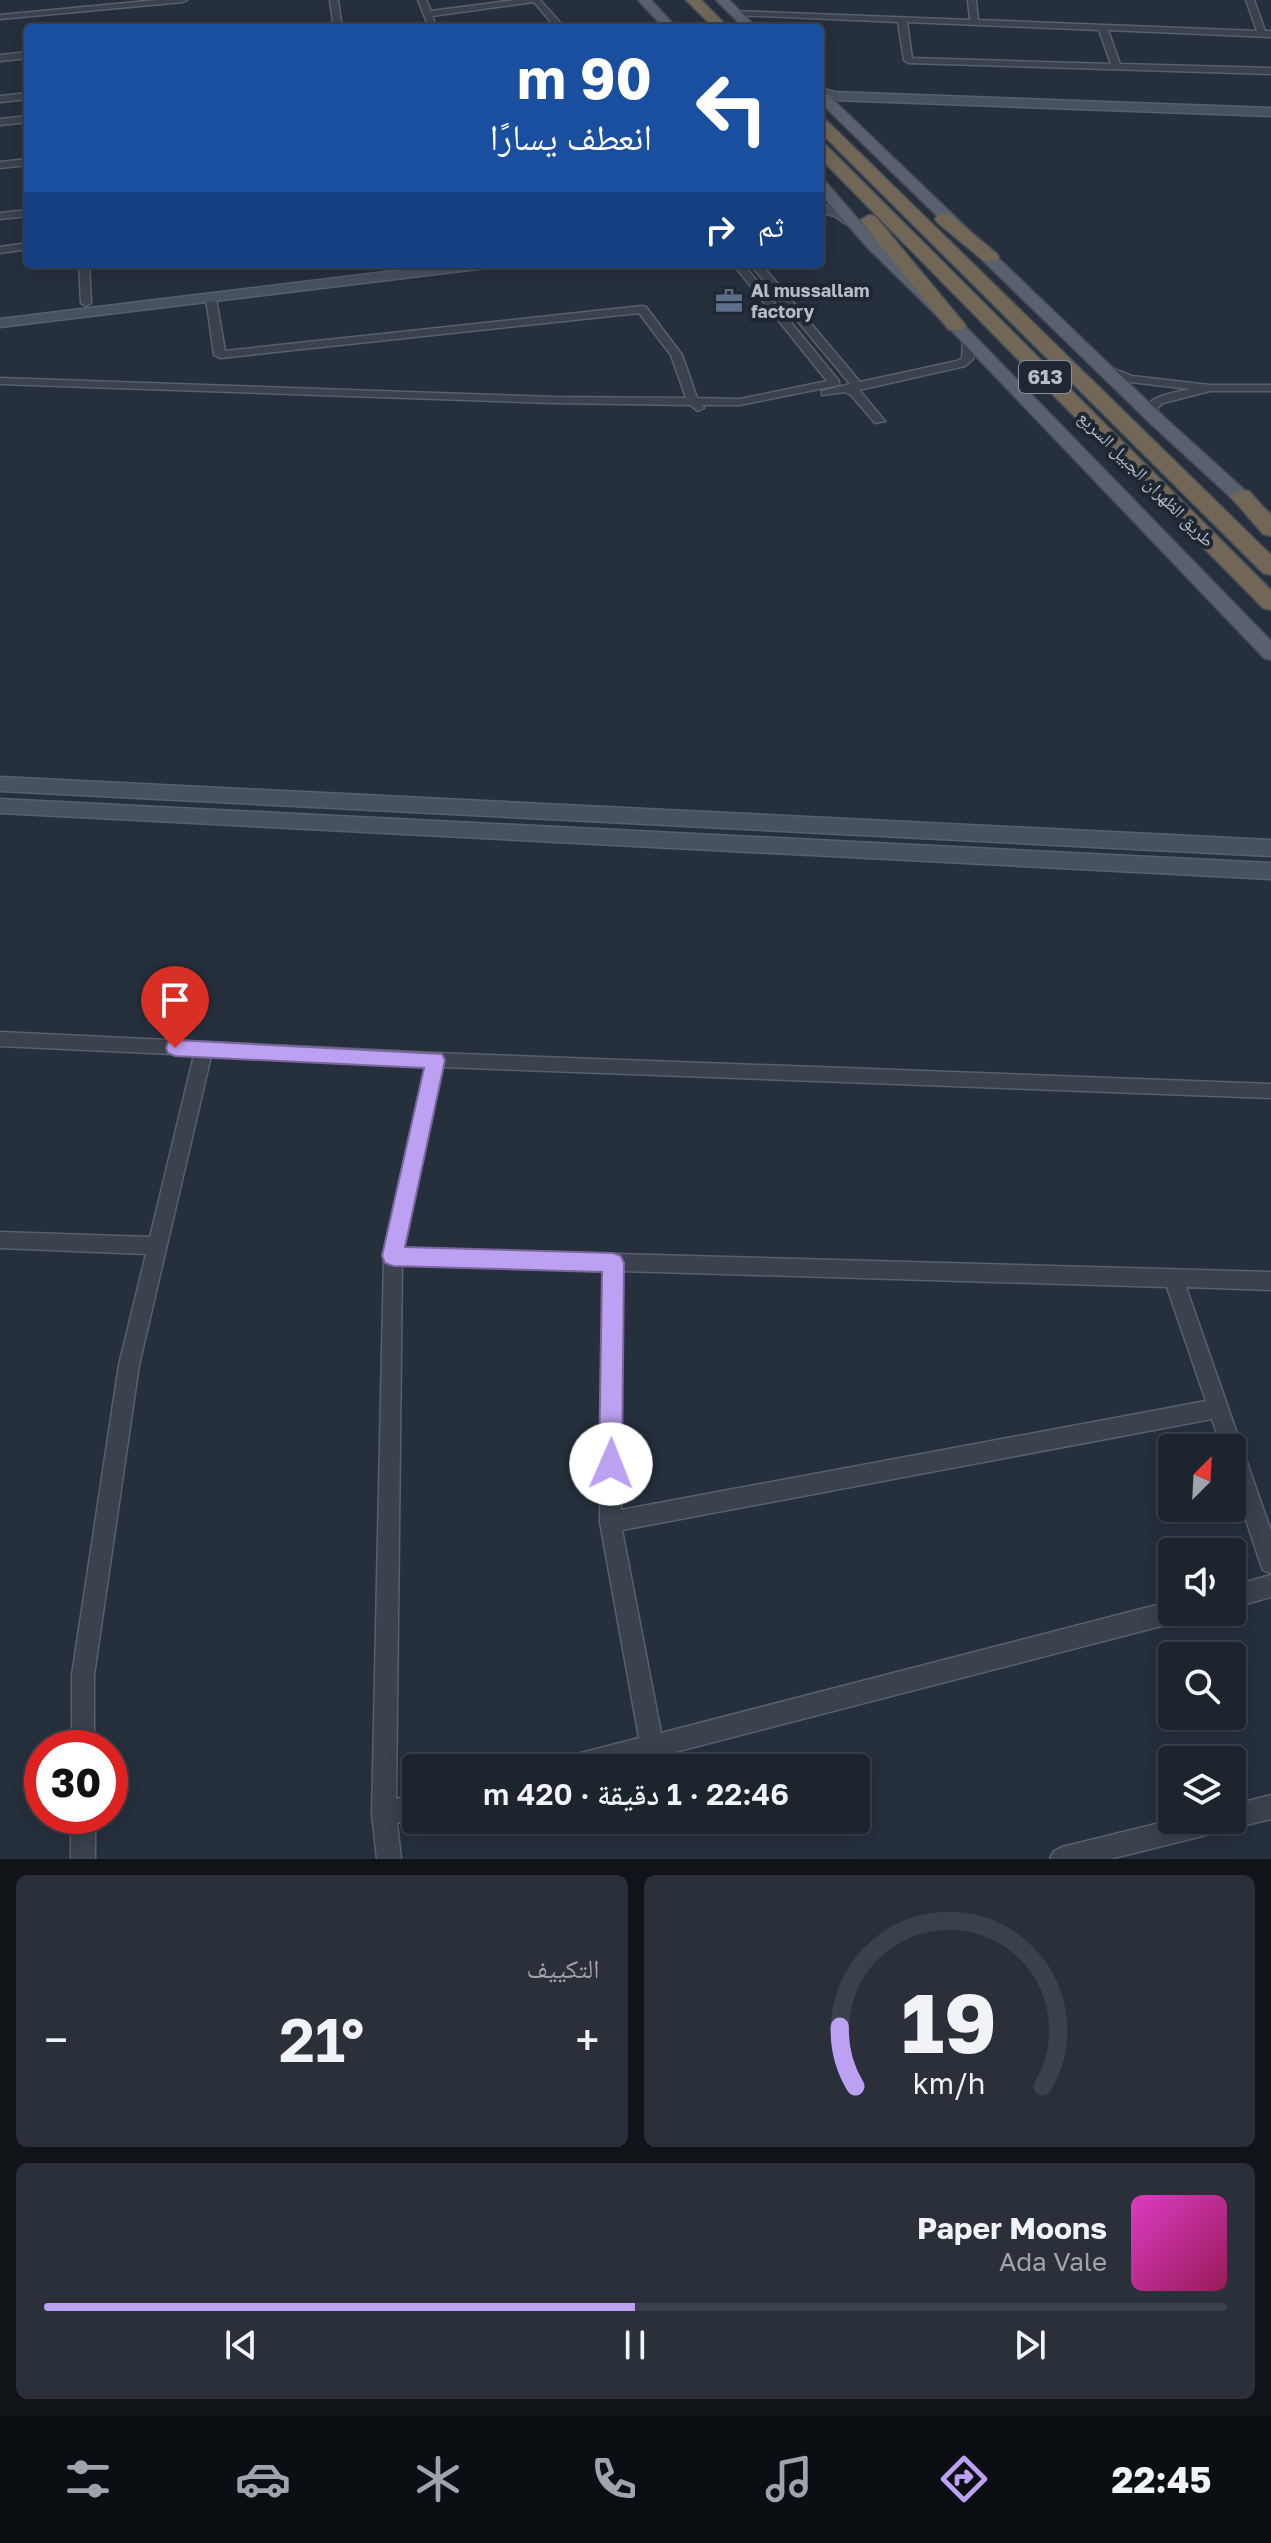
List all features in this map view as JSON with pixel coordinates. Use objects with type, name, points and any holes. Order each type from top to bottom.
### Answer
[{"type":"highway","points":[[693,0],[718,24]]},
{"type":"highway","points":[[825,118],[990,257]]},
{"type":"highway","name":"طريق الظهران الجبيل السريع","points":[[825,118],[944,242],[1271,568]]},
{"type":"highway","name":"طريق الظهران الجبيل السريع","points":[[824,153],[1271,603]]},
{"type":"highway","points":[[824,166],[963,334]]},
{"type":"highway","points":[[1241,496],[1271,527]]},
{"type":"main road","points":[[644,0],[667,24]]},
{"type":"main road","points":[[722,0],[747,24]]},
{"type":"main road","points":[[824,189],[1271,653]]},
{"type":"main road","name":"613","points":[[990,257],[1157,420],[1241,496]]},
{"type":"street","points":[[0,17],[183,0]]},
{"type":"street","points":[[334,0],[338,24]]},
{"type":"street","points":[[422,0],[432,24]]},
{"type":"street","points":[[428,14],[534,0],[557,24]]},
{"type":"street","points":[[972,0],[974,22]]},
{"type":"street","points":[[736,13],[847,13],[902,19],[1266,34],[1250,0]]},
{"type":"street","points":[[902,19],[908,60],[1271,71]]},
{"type":"street","points":[[1103,29],[1117,67]]},
{"type":"street","points":[[0,58],[24,55]]},
{"type":"street","points":[[824,95],[1271,115]]},
{"type":"street","points":[[0,99],[24,96]]},
{"type":"street","points":[[825,118],[837,104],[847,102],[1271,115]]},
{"type":"street","points":[[0,122],[24,119]]},
{"type":"street","points":[[0,165],[24,162]]},
{"type":"street","points":[[824,209],[839,213],[854,223]]},
{"type":"street","points":[[0,216],[24,213]]},
{"type":"street","points":[[0,250],[24,247]]},
{"type":"street","points":[[84,268],[86,303]]},
{"type":"street","points":[[0,313],[389,268]]},
{"type":"street","points":[[0,323],[454,268]]},
{"type":"street","points":[[742,268],[879,421]]},
{"type":"street","points":[[759,269],[846,387]]},
{"type":"street","points":[[211,298],[220,355],[642,309],[676,355],[696,406]]},
{"type":"street","points":[[0,381],[552,400],[575,408],[696,406],[737,412],[961,364],[967,359],[963,334]]},
{"type":"street","points":[[1102,367],[1130,379],[1210,388],[1271,388]]},
{"type":"street","points":[[1157,420],[1151,407],[1159,400],[1210,388]]},
{"type":"street","points":[[0,784],[1271,848]]},
{"type":"street","points":[[102,811],[90,807],[90,801],[100,797],[153,800],[192,793]]},
{"type":"street","points":[[0,806],[1271,871]]},
{"type":"street","points":[[363,825],[418,820],[466,821],[469,812],[457,806]]},
{"type":"street","points":[[0,1039],[436,1060],[1271,1091]]},
{"type":"street","points":[[83,1730],[83,1675],[126,1381],[204,1049]]},
{"type":"street","points":[[389,1859],[384,1814],[393,1256],[436,1060]]},
{"type":"street","points":[[0,1240],[157,1246]]},
{"type":"street","points":[[393,1256],[1271,1281]]},
{"type":"street","points":[[613,1263],[610,1522],[652,1747]]},
{"type":"street","points":[[1174,1279],[1271,1562]]},
{"type":"street","points":[[610,1522],[1220,1408]]},
{"type":"street","points":[[1246,1593],[1271,1586]]},
{"type":"street","points":[[624,1754],[1158,1616]]},
{"type":"street","points":[[1246,1813],[1271,1807]]},
{"type":"street","points":[[384,1814],[402,1810]]},
{"type":"street","points":[[83,1834],[83,1859]]},
{"type":"street","points":[[1062,1859],[1163,1834]]},
{"type":"place","name":"Al mussallam factory","points":[[729,301]]},
{"type":"route","points":[[175,1048],[436,1060],[393,1256],[613,1263],[611,1464]]}]
